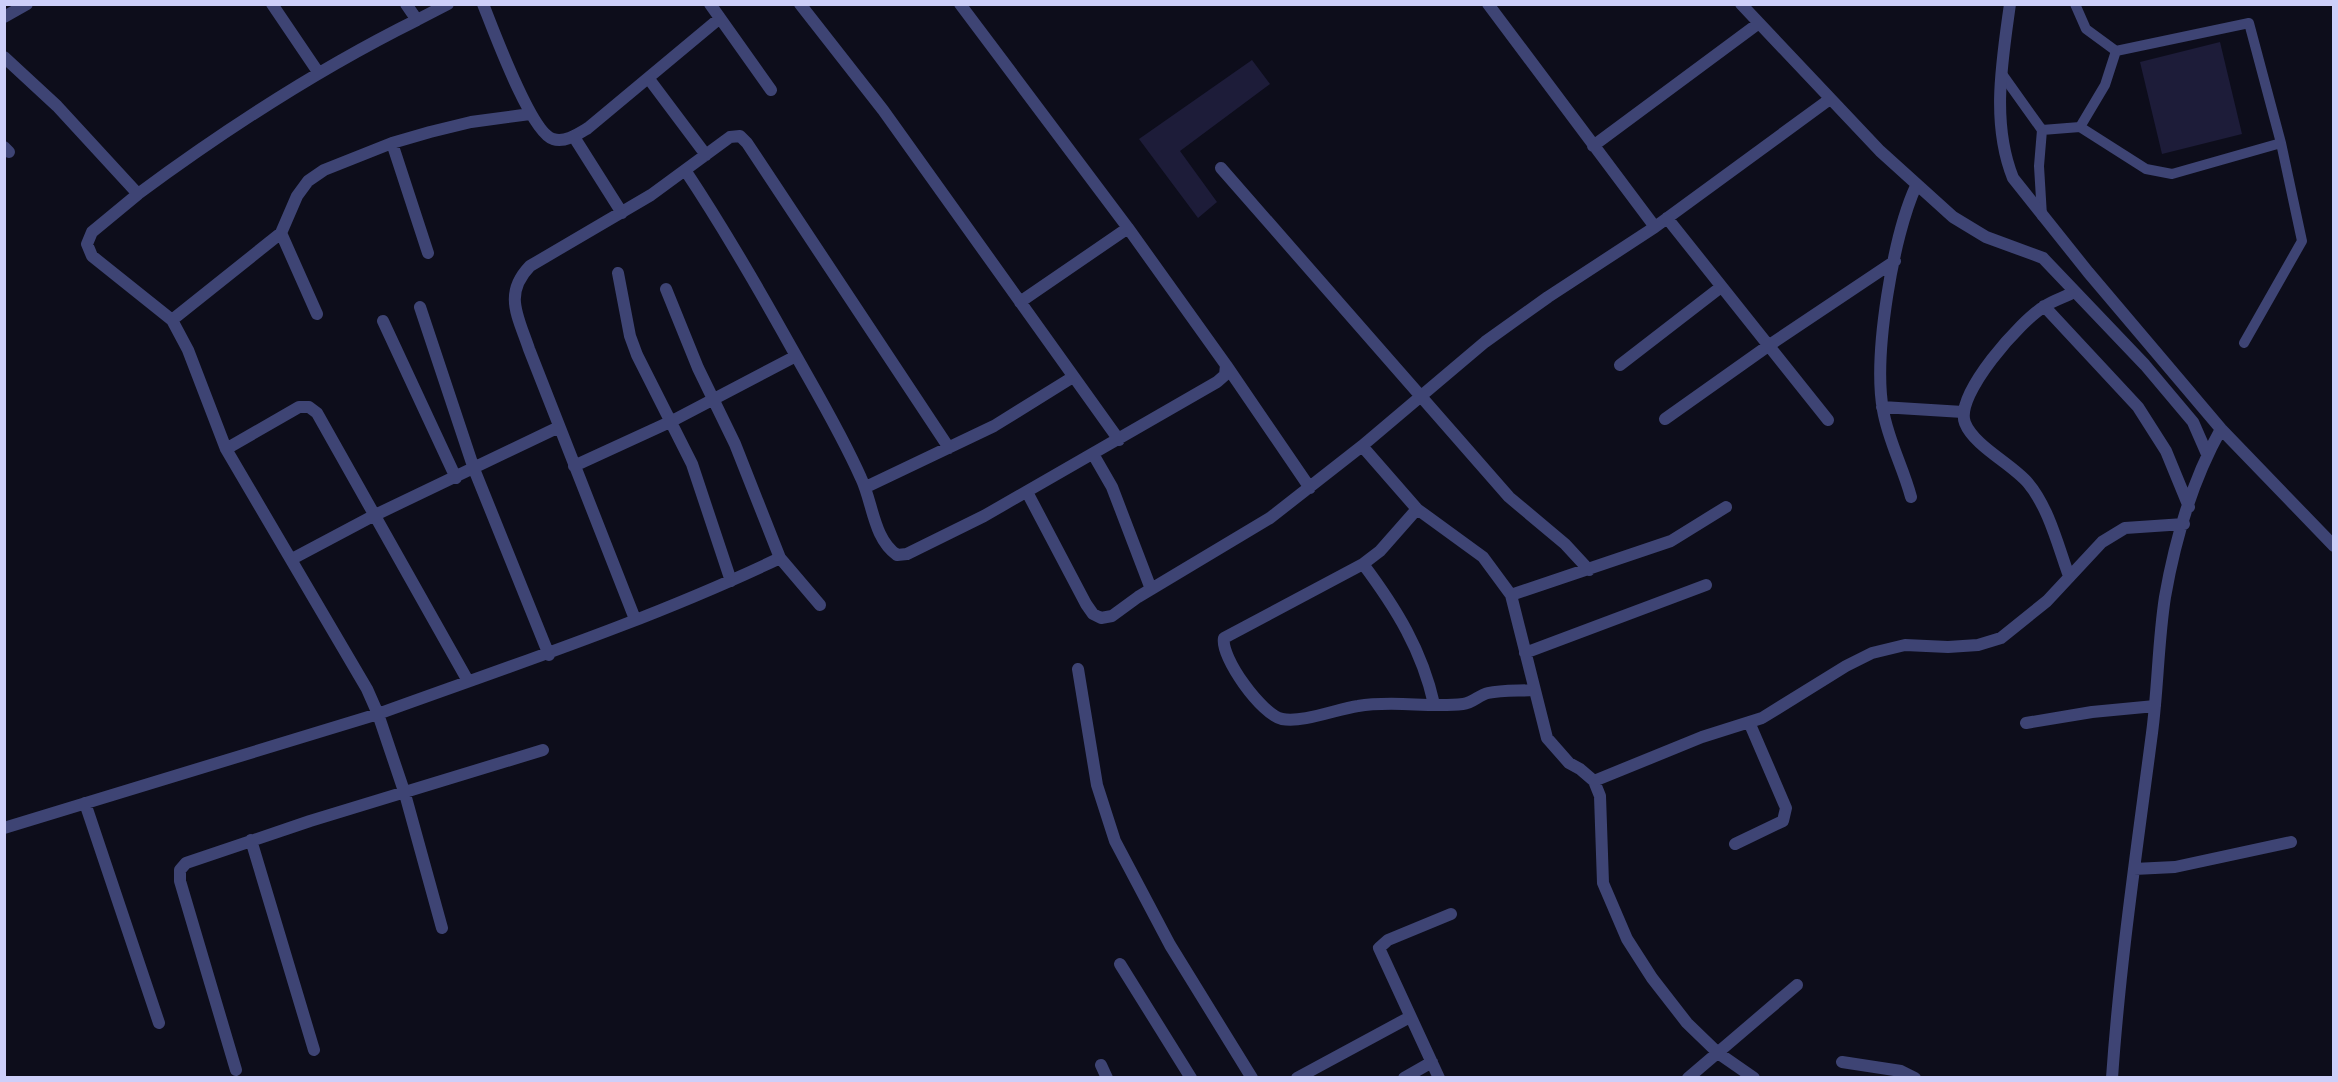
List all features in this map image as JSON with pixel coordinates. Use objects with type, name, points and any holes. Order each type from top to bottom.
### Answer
[{"type":"street","points":[[4,16],[27,4]]},
{"type":"street","points":[[272,4],[318,72]]},
{"type":"street","points":[[406,4],[417,20]]},
{"type":"street","points":[[442,928],[405,794],[378,714],[367,690],[226,449],[188,350],[172,320],[92,256],[87,244],[92,232],[189,156],[318,72],[448,4]]},
{"type":"street","points":[[483,4],[530,114],[542,134],[554,140],[574,137],[649,79],[720,18]]},
{"type":"street","points":[[710,4],[771,90]]},
{"type":"street","points":[[800,4],[883,110],[1119,440]]},
{"type":"street","points":[[960,4],[1128,228],[1226,364],[1310,488]]},
{"type":"street","points":[[1740,4],[1916,186],[1953,218],[1986,237],[2043,258],[2145,365],[2193,422],[2207,454]]},
{"type":"street","points":[[2010,4],[1999,127],[2006,161],[2013,178],[2042,217],[2221,429],[2334,546]]},
{"type":"street","points":[[1493,6],[1593,146],[1655,226]]},
{"type":"street","points":[[1593,146],[1759,24]]},
{"type":"street","points":[[4,57],[57,106],[138,194]]},
{"type":"street","points":[[649,79],[706,155]]},
{"type":"street","points":[[1027,492],[1093,614],[1101,618],[1112,616],[1152,589],[1245,534],[1310,488],[1420,395],[1548,297],[1667,218],[1830,99]]},
{"type":"street","points":[[172,320],[281,233],[297,196],[308,181],[324,170],[392,143],[471,123],[530,114]]},
{"type":"street","points":[[635,619],[559,427],[515,306],[514,290],[520,276],[530,266],[622,213],[730,137],[740,136],[747,143],[949,448]]},
{"type":"street","points":[[574,137],[622,213]]},
{"type":"street","points":[[392,143],[428,253]]},
{"type":"street","points":[[1221,168],[1509,497],[1565,544],[1588,570]]},
{"type":"street","points":[[685,170],[728,234],[823,402],[866,487],[880,536],[888,549],[897,555],[908,554],[1027,492],[1119,440],[1217,382],[1225,375],[1226,364]]},
{"type":"street","points":[[1911,496],[1887,433],[1882,407],[1881,361],[1884,323],[1902,222],[1916,186]]},
{"type":"street","points":[[1667,218],[1828,420]]},
{"type":"street","points":[[1020,302],[1128,228]]},
{"type":"street","points":[[281,233],[317,314]]},
{"type":"street","points":[[1665,419],[1768,346],[1895,261]]},
{"type":"street","points":[[618,273],[630,336],[637,355],[672,421],[705,500],[731,581]]},
{"type":"street","points":[[1620,365],[1721,287]]},
{"type":"street","points":[[666,289],[698,368],[756,494],[780,558],[820,605]]},
{"type":"street","points":[[2069,576],[2039,499],[2027,482],[1973,436],[1965,424],[1963,412],[1977,380],[1997,352],[2044,306],[2074,292]]},
{"type":"street","points":[[2044,306],[2138,407],[2166,451],[2189,507]]},
{"type":"street","points":[[420,308],[474,469],[549,654]]},
{"type":"street","points":[[382,321],[456,478]]},
{"type":"street","points":[[574,466],[672,421],[796,356]]},
{"type":"street","points":[[866,487],[994,426],[1073,377]]},
{"type":"street","points":[[226,449],[299,407],[309,407],[317,413],[468,681]]},
{"type":"street","points":[[1882,407],[1963,412]]},
{"type":"street","points":[[292,560],[374,516],[559,427]]},
{"type":"street","points":[[2112,1077],[2134,869],[2155,706],[2165,599],[2173,556],[2189,507],[2207,454],[2221,429]]},
{"type":"street","points":[[1362,446],[1418,510],[1483,557],[1511,595],[1533,690],[1547,738],[1569,763],[1581,769],[1594,781],[1600,796],[1603,883],[1609,903],[1627,939],[1652,978],[1687,1023],[1718,1053],[1754,1077]]},
{"type":"street","points":[[1093,454],[1112,487],[1152,589]]},
{"type":"street","points":[[1511,595],[1671,541],[1726,507]]},
{"type":"street","points":[[1418,510],[1380,551],[1363,564],[1231,632],[1224,638],[1225,651],[1257,702],[1280,719],[1292,719],[1382,703],[1461,704],[1476,700],[1487,693],[1533,690]]},
{"type":"street","points":[[1594,781],[1702,736],[1749,722],[1796,699],[1822,679],[1872,653],[1905,645],[1948,647],[1978,645],[2001,638],[2047,601],[2102,542],[2125,528],[2184,524]]},
{"type":"street","points":[[4,828],[378,714],[549,654],[731,581],[780,558]]},
{"type":"street","points":[[1363,564],[1403,620],[1417,648],[1434,704]]},
{"type":"street","points":[[1525,653],[1706,585]]},
{"type":"street","points":[[1078,669],[1097,785],[1115,841],[1170,945],[1252,1077]]},
{"type":"street","points":[[2026,723],[2092,712],[2155,706]]},
{"type":"street","points":[[1735,844],[1783,821],[1786,816],[1786,808],[1749,722]]},
{"type":"street","points":[[236,1070],[180,881],[180,870],[193,859],[543,750]]},
{"type":"street","points":[[85,803],[159,1023]]},
{"type":"street","points":[[251,840],[314,1050]]},
{"type":"street","points":[[2134,869],[2175,867],[2291,842]]},
{"type":"street","points":[[1439,1077],[1378,948],[1388,940],[1451,915]]},
{"type":"street","points":[[1120,964],[1191,1077]]},
{"type":"street","points":[[1688,1077],[1797,985]]},
{"type":"street","points":[[1297,1077],[1410,1017]]},
{"type":"street","points":[[1404,1077],[1432,1062]]},
{"type":"street","points":[[1842,1062],[1901,1071],[1915,1077]]},
{"type":"street","points":[[1101,1065],[1107,1077]]},
{"type":"lane","points":[[2075,4],[2086,29],[2116,51],[2249,23],[2281,143],[2302,241],[2244,343]]},
{"type":"lane","points":[[2080,127],[2105,86],[2116,51]]},
{"type":"lane","points":[[2002,74],[2042,130],[2039,166],[2042,217]]},
{"type":"lane","points":[[2042,130],[2080,127],[2146,169],[2172,174],[2281,143]]},
{"type":"building","points":[[2220,42],[2242,134],[2162,154],[2140,62]]},
{"type":"building","points":[[1252,60],[1270,84],[1180,151],[1217,202],[1198,218],[1139,139]]}]
